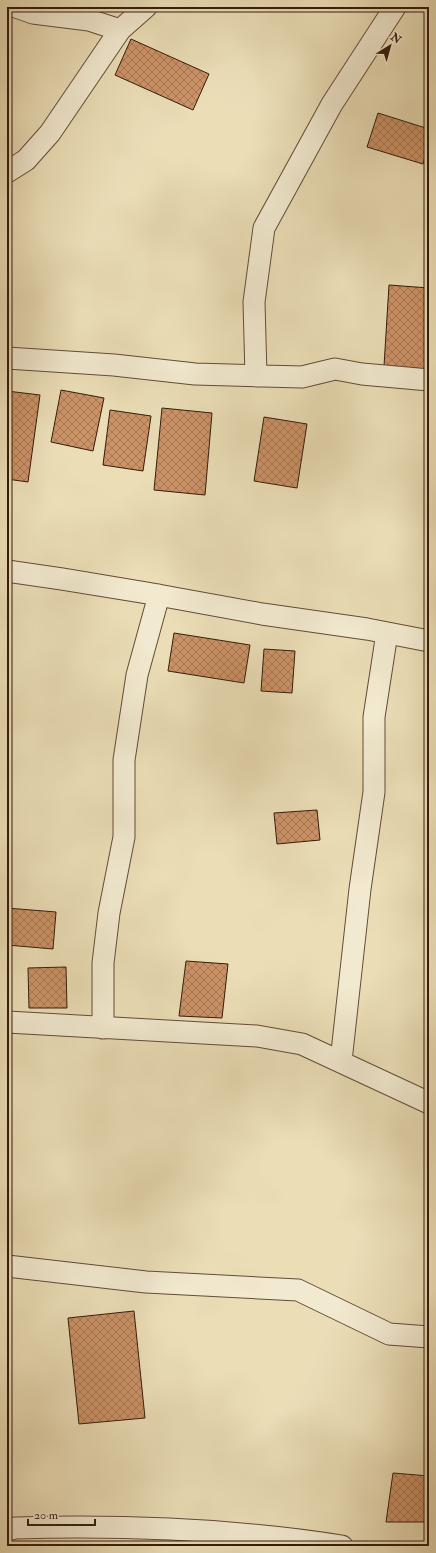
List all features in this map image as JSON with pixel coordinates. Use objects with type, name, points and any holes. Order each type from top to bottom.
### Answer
[{"type":"street","points":[[16,7],[33,13],[89,20],[120,30]]},
{"type":"street","points":[[7,172],[26,160],[50,133],[120,30],[146,7]]},
{"type":"street","points":[[256,376],[254,302],[264,228],[332,104],[395,7]]},
{"type":"street","points":[[7,358],[195,374],[302,377],[335,369],[362,374],[429,380]]},
{"type":"street","points":[[7,571],[159,595],[262,614],[368,629],[429,641]]},
{"type":"street","points":[[103,1028],[103,963],[107,927],[124,837],[124,760],[137,675],[159,595]]},
{"type":"street","points":[[341,1061],[360,889],[374,792],[374,717],[387,633]]},
{"type":"street","points":[[7,1022],[257,1036],[302,1044],[429,1103]]},
{"type":"street","points":[[7,1266],[146,1282],[298,1290],[390,1334],[429,1337]]},
{"type":"street","points":[[7,1530],[15,1528],[69,1527],[200,1530],[289,1538],[342,1546]]},
{"type":"building","points":[[131,39],[209,74],[193,110],[115,75]]},
{"type":"building","points":[[378,113],[429,129],[429,145],[423,164],[367,147]]},
{"type":"building","points":[[389,285],[429,288],[426,369],[384,366]]},
{"type":"building","points":[[61,390],[104,398],[93,451],[51,442]]},
{"type":"building","points":[[7,391],[40,395],[28,482],[7,479]]},
{"type":"building","points":[[162,408],[212,413],[205,495],[154,490]]},
{"type":"building","points":[[110,410],[151,416],[143,471],[103,465]]},
{"type":"building","points":[[264,417],[307,424],[297,488],[254,481]]},
{"type":"building","points":[[174,633],[250,645],[244,683],[168,671]]},
{"type":"building","points":[[264,649],[295,651],[292,693],[261,691]]},
{"type":"building","points":[[317,810],[320,840],[277,844],[274,813]]},
{"type":"building","points":[[7,908],[56,912],[53,949],[7,945]]},
{"type":"building","points":[[186,961],[228,964],[222,1018],[179,1016]]},
{"type":"building","points":[[66,967],[67,1008],[29,1008],[28,968]]},
{"type":"building","points":[[134,1311],[145,1418],[79,1424],[68,1318]]},
{"type":"building","points":[[393,1473],[429,1476],[429,1522],[386,1522]]}]
